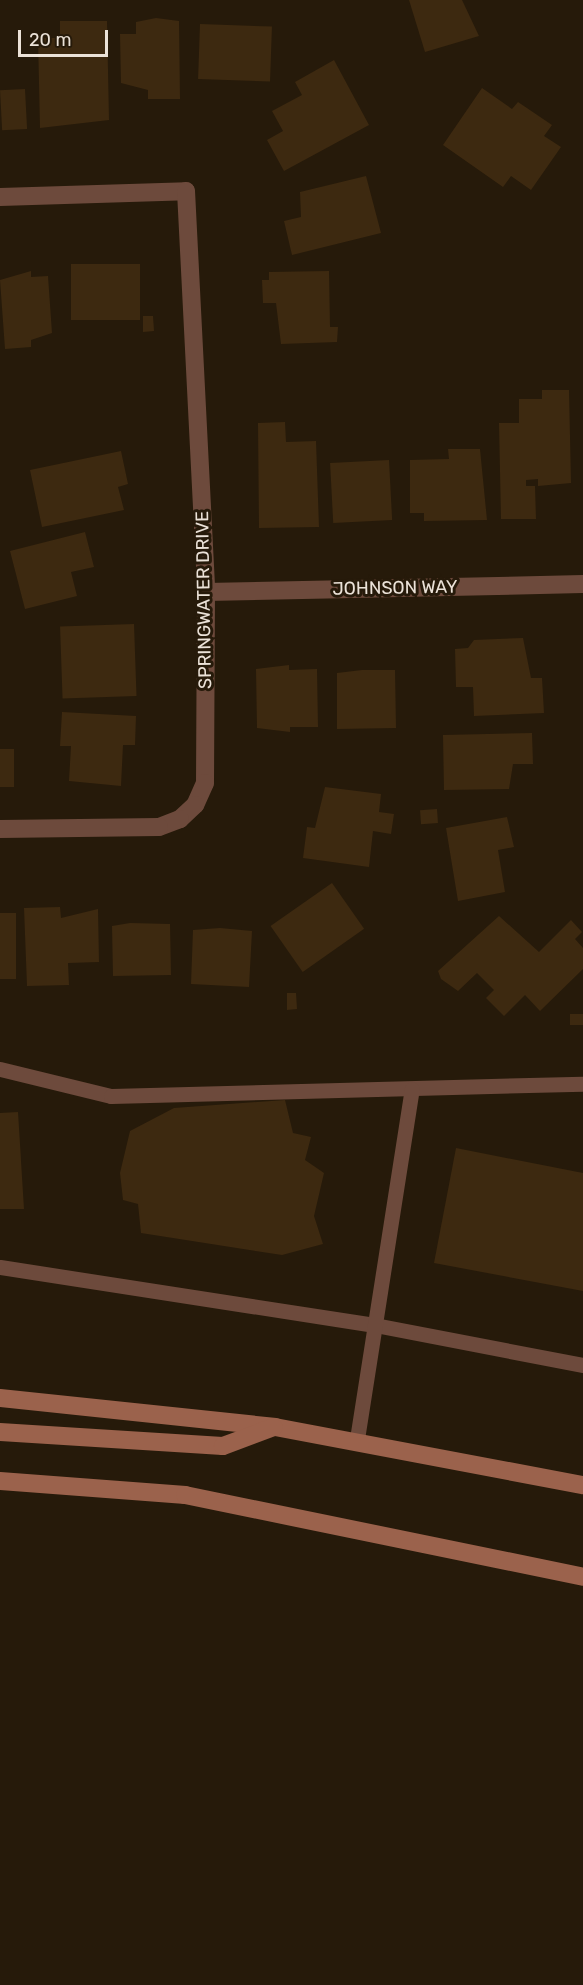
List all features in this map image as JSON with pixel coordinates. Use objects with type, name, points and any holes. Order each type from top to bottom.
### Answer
[{"type":"main road","points":[[0,1398],[275,1426],[357,1439],[583,1485]]},
{"type":"main road","points":[[0,1432],[223,1446],[275,1426]]},
{"type":"main road","points":[[0,1481],[184,1495],[258,1507],[583,1577]]},
{"type":"street","name":"SPRINGWATER DRIVE","points":[[0,197],[186,191],[206,592],[205,783],[195,805],[180,819],[159,827],[0,829]]},
{"type":"street","name":"JOHNSON WAY","points":[[206,592],[583,584]]},
{"type":"lane","points":[[0,1070],[111,1096],[583,1084]]},
{"type":"lane","points":[[357,1439],[412,1089]]},
{"type":"lane","points":[[0,1267],[375,1325],[583,1365]]},
{"type":"building","points":[[409,0],[462,0],[479,36],[425,52]]},
{"type":"building","points":[[156,18],[179,21],[180,99],[148,99],[148,90],[121,83],[120,34],[136,34],[136,22]]},
{"type":"building","points":[[60,21],[107,21],[109,120],[40,128],[38,38],[60,38]]},
{"type":"building","points":[[200,24],[272,27],[270,81],[198,79]]},
{"type":"building","points":[[334,60],[369,125],[284,171],[267,140],[283,131],[272,111],[302,95],[295,82]]},
{"type":"building","points":[[482,88],[512,109],[518,102],[552,125],[544,136],[561,147],[531,190],[511,176],[503,187],[443,145]]},
{"type":"building","points":[[25,89],[27,129],[2,130],[0,90]]},
{"type":"building","points":[[366,176],[381,233],[292,255],[284,221],[301,217],[300,192]]},
{"type":"building","points":[[71,264],[140,264],[140,320],[71,320]]},
{"type":"building","points":[[31,271],[31,277],[48,276],[52,333],[31,340],[31,347],[5,349],[0,280]]},
{"type":"building","points":[[329,271],[330,327],[338,327],[337,342],[281,344],[276,303],[263,303],[262,280],[269,280],[269,272]]},
{"type":"building","points":[[143,316],[153,316],[154,331],[143,332]]},
{"type":"building","points":[[542,390],[569,390],[571,483],[538,486],[538,479],[526,480],[526,486],[535,486],[536,519],[501,519],[499,423],[519,423],[519,399],[542,399]]},
{"type":"building","points":[[285,422],[286,442],[316,441],[319,527],[259,528],[258,423]]},
{"type":"building","points":[[448,449],[480,449],[487,520],[424,521],[424,513],[410,513],[410,460],[449,459]]},
{"type":"building","points":[[121,451],[128,484],[118,487],[124,510],[42,527],[30,470]]},
{"type":"building","points":[[389,460],[392,520],[333,523],[330,463]]},
{"type":"building","points":[[85,532],[94,567],[71,572],[77,596],[25,609],[10,551]]},
{"type":"building","points":[[134,624],[137,696],[63,699],[60,627]]},
{"type":"building","points":[[523,638],[531,678],[542,678],[544,713],[474,716],[473,687],[456,687],[455,649],[468,648],[474,640]]},
{"type":"building","points":[[289,665],[289,670],[317,669],[318,727],[290,727],[290,732],[257,728],[256,669]]},
{"type":"building","points":[[395,670],[396,728],[337,729],[337,673]]},
{"type":"building","points":[[62,712],[136,716],[135,745],[123,745],[121,786],[69,781],[71,746],[60,746]]},
{"type":"building","points":[[532,733],[533,764],[513,764],[509,789],[444,790],[443,735]]},
{"type":"building","points":[[0,749],[14,749],[14,787],[0,787]]},
{"type":"building","points":[[325,787],[381,794],[379,812],[394,814],[391,834],[373,831],[369,867],[303,858],[307,827],[315,828]]},
{"type":"building","points":[[437,809],[438,823],[421,824],[420,810]]},
{"type":"building","points":[[507,817],[514,847],[498,850],[505,892],[458,901],[446,828]]},
{"type":"building","points":[[332,883],[364,929],[303,972],[271,926]]},
{"type":"building","points":[[60,907],[61,918],[98,909],[99,962],[68,963],[69,985],[27,986],[24,908]]},
{"type":"building","points":[[0,913],[16,913],[16,979],[0,979]]},
{"type":"building","points":[[499,916],[539,952],[571,920],[582,932],[575,939],[583,948],[583,969],[540,1011],[525,995],[504,1016],[486,998],[494,990],[477,973],[458,991],[441,979],[438,971]]},
{"type":"building","points":[[130,923],[170,924],[171,975],[113,976],[112,926]]},
{"type":"building","points":[[220,928],[252,931],[249,987],[191,984],[193,930]]},
{"type":"building","points":[[287,993],[296,993],[297,1009],[287,1010]]},
{"type":"building","points":[[570,1014],[583,1014],[583,1025],[570,1025]]},
{"type":"building","points":[[285,1100],[293,1133],[311,1137],[305,1160],[324,1173],[314,1216],[323,1244],[282,1255],[141,1233],[138,1204],[123,1200],[120,1173],[130,1131],[174,1108]]},
{"type":"building","points":[[18,1112],[24,1209],[0,1209],[0,1113]]},
{"type":"building","points":[[456,1148],[583,1173],[583,1291],[434,1263]]}]
